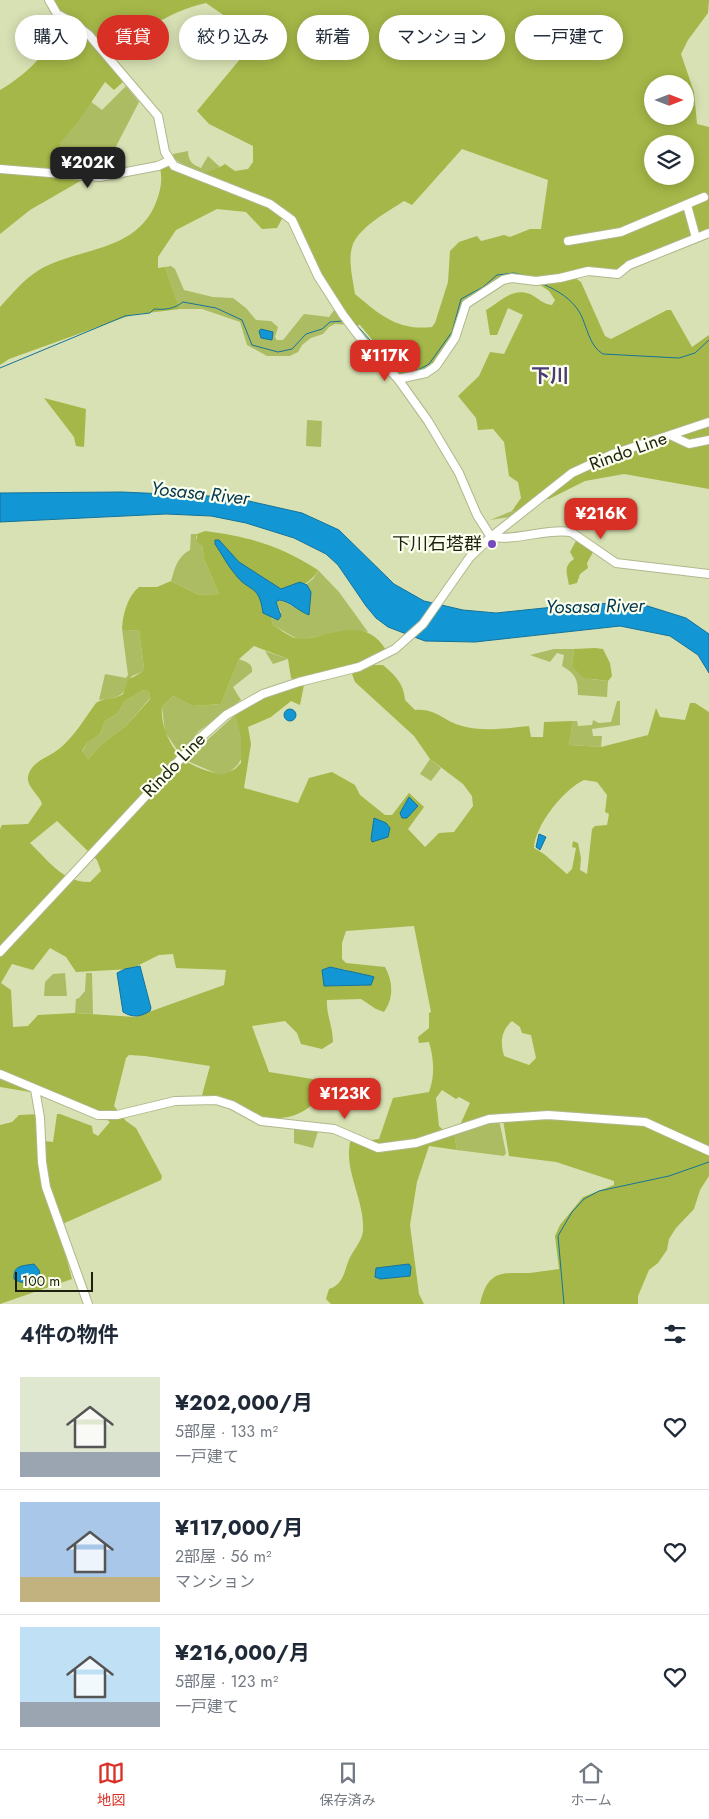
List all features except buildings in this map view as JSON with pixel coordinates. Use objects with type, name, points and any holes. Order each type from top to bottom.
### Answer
[{"type":"street","points":[[49,0],[57,14],[74,23],[89,36],[158,116],[169,161],[180,170],[270,204],[292,220],[318,276],[343,315],[362,340],[398,379],[420,409],[450,458],[477,515],[491,537],[516,538],[563,531],[571,532],[616,563],[709,574]]},
{"type":"street","points":[[0,169],[100,178],[158,166],[169,161]]},
{"type":"street","points":[[568,241],[621,232],[704,197]]},
{"type":"street","points":[[687,205],[696,238]]},
{"type":"street","points":[[398,379],[426,373],[436,366],[455,338],[466,304],[503,280],[512,278],[536,281],[560,278],[588,271],[618,274],[629,265],[709,233]]},
{"type":"street","name":"Rindo Line","points":[[0,952],[199,738],[226,714],[263,694],[299,682],[359,667],[387,656],[423,624],[464,563],[491,537],[555,486],[591,462],[709,422]]},
{"type":"street","points":[[672,436],[689,444],[709,440]]},
{"type":"street","points":[[0,1074],[98,1115],[117,1115],[175,1101],[216,1100],[232,1104],[261,1121],[334,1129],[378,1148],[416,1142],[489,1119],[548,1115],[645,1122],[709,1151]]},
{"type":"street","points":[[35,1089],[40,1118],[42,1162],[46,1187],[88,1304]]},
{"type":"green space","points":[[53,0],[709,0],[708,13],[688,40],[681,54],[688,75],[644,75],[644,125],[694,125],[694,92],[697,124],[709,127],[709,232],[618,271],[573,273],[575,278],[581,282],[605,336],[611,339],[667,310],[671,310],[692,347],[709,335],[709,489],[624,474],[585,481],[549,499],[534,499],[516,512],[512,511],[521,498],[518,482],[509,476],[504,442],[493,429],[478,430],[476,418],[458,396],[479,376],[490,352],[504,354],[523,315],[508,308],[497,335],[490,335],[486,310],[507,296],[518,292],[530,294],[552,305],[555,300],[549,291],[530,278],[487,287],[465,299],[459,322],[452,338],[435,361],[419,371],[400,374],[360,325],[352,325],[319,275],[291,213],[265,197],[267,206],[283,217],[277,228],[262,229],[246,212],[217,209],[176,230],[158,257],[158,268],[165,267],[180,309],[131,315],[9,359],[0,365],[0,307],[23,282],[39,270],[119,241],[134,232],[146,221],[155,205],[160,187],[160,168],[169,164],[197,173],[204,173],[225,164],[235,171],[248,169],[253,162],[253,146],[209,124],[197,111],[239,60],[287,60],[287,15],[223,15],[206,3],[169,16],[97,15],[97,60],[114,60],[124,81],[114,90],[105,82],[75,126],[60,143],[60,160],[79,174],[89,176],[30,210],[0,234],[0,90],[23,74],[37,60],[87,60],[87,15],[57,15]],"holes":[[[462,149],[548,180],[541,229],[530,229],[510,237],[504,235],[481,241],[477,236],[459,242],[450,251],[448,282],[435,323],[432,327],[420,328],[399,324],[381,315],[355,294],[351,264],[352,247],[360,233],[374,221],[404,201],[412,205]]]},
{"type":"green space","points":[[126,86],[139,102],[110,158],[119,165],[116,172],[100,175],[86,174],[73,169],[59,160],[60,142],[75,126],[90,101],[102,110]]},
{"type":"green space","points":[[188,151],[190,160],[198,167],[201,168],[208,156],[220,167],[212,172],[199,174],[174,159],[173,154]]},
{"type":"green space","points":[[171,266],[175,269],[184,290],[213,297],[233,298],[246,308],[256,320],[271,321],[278,327],[275,337],[277,340],[283,340],[304,314],[329,317],[338,305],[352,325],[335,324],[329,327],[323,334],[311,338],[302,345],[298,352],[290,356],[267,356],[247,345],[240,322],[202,309],[180,309],[165,267]]},
{"type":"green space","points":[[44,398],[86,409],[84,447],[76,446],[74,437]]},
{"type":"green space","points":[[307,420],[322,421],[321,447],[306,446]]},
{"type":"green space","points":[[512,511],[516,512],[509,517],[490,520]]},
{"type":"green space","points":[[205,531],[264,543],[304,561],[318,570],[307,583],[300,586],[284,589],[259,588],[266,601],[273,625],[287,634],[301,639],[347,630],[358,630],[378,639],[386,650],[360,662],[294,680],[291,678],[288,659],[254,646],[239,659],[221,704],[193,706],[173,696],[162,707],[165,730],[172,746],[189,763],[201,769],[222,775],[235,769],[241,763],[241,737],[235,715],[262,699],[304,685],[300,705],[291,701],[271,717],[248,727],[251,744],[244,788],[298,803],[309,778],[332,772],[355,785],[360,795],[385,815],[392,815],[409,793],[424,807],[408,829],[425,847],[439,833],[454,832],[473,806],[472,796],[463,784],[430,759],[414,736],[355,682],[352,674],[371,665],[383,665],[391,672],[403,689],[405,700],[415,710],[429,711],[455,724],[470,728],[495,729],[529,726],[531,737],[543,737],[544,722],[573,721],[569,745],[601,747],[648,735],[656,708],[660,717],[685,720],[690,703],[695,703],[709,712],[709,1176],[700,1190],[694,1209],[676,1228],[669,1239],[667,1250],[658,1263],[649,1270],[638,1296],[638,1304],[480,1304],[487,1285],[497,1276],[559,1269],[555,1236],[560,1225],[583,1197],[614,1185],[614,1181],[556,1162],[509,1156],[503,1120],[460,1125],[470,1103],[459,1097],[456,1099],[442,1090],[436,1098],[439,1126],[446,1133],[454,1132],[457,1150],[429,1146],[417,1182],[410,1225],[419,1294],[424,1304],[331,1304],[326,1299],[329,1289],[337,1285],[342,1278],[363,1231],[361,1208],[350,1164],[350,1142],[379,1139],[393,1098],[429,1092],[431,1086],[433,1067],[429,1042],[419,1043],[418,1037],[429,1028],[429,1013],[431,1012],[414,926],[346,931],[342,943],[342,959],[346,963],[385,967],[388,972],[391,995],[384,1012],[361,999],[327,1000],[333,1042],[322,1049],[301,1044],[297,1033],[285,1021],[252,1026],[269,1072],[325,1081],[326,1086],[314,1102],[301,1113],[286,1117],[269,1118],[252,1115],[202,1095],[210,1066],[129,1055],[126,1058],[114,1106],[126,1121],[136,1128],[162,1176],[161,1180],[58,1226],[72,1279],[0,1304],[0,1125],[12,1122],[19,1115],[41,1114],[44,1141],[53,1142],[57,1114],[92,1126],[93,1133],[98,1136],[110,1122],[103,1117],[35,1088],[30,1092],[0,1087],[0,829],[2,825],[28,824],[42,804],[29,784],[28,777],[32,767],[55,752],[70,739],[96,703],[123,694],[128,680],[142,672],[144,668],[139,630],[126,631],[122,629],[126,606],[135,591],[139,587],[157,587],[171,581],[199,595],[219,594],[204,559],[202,545],[197,542],[197,534]],"holes":[[[144,690],[149,692],[150,699],[127,725],[102,744],[88,759],[82,751],[87,743],[100,734],[105,721],[117,714],[125,701]],[[584,780],[597,782],[607,795],[605,812],[609,814],[607,825],[595,826],[592,829],[587,874],[580,870],[581,858],[578,843],[573,841],[572,847],[576,848],[572,869],[567,874],[534,848],[539,829],[552,809],[568,791]],[[409,797],[418,806],[400,813]],[[57,821],[97,860],[101,871],[90,882],[80,881],[64,875],[30,843]],[[50,948],[66,957],[76,972],[131,969],[159,955],[173,954],[176,968],[226,970],[224,985],[135,1017],[75,1013],[38,1015],[28,1026],[13,1027],[11,990],[1,983],[12,964],[33,970]],[[330,967],[347,970],[371,985],[324,986],[322,970]],[[512,1021],[520,1027],[522,1033],[531,1035],[536,1058],[529,1065],[504,1056],[502,1041],[506,1029]],[[409,1264],[409,1276],[377,1279],[378,1268]]]},
{"type":"green space","points":[[191,534],[197,534],[196,538],[202,545],[204,559],[219,594],[199,595],[171,581],[179,559],[190,550]]},
{"type":"green space","points":[[577,539],[593,552],[587,563],[588,568],[580,574],[577,583],[569,585],[567,567],[574,559],[570,552]]},
{"type":"green space","points":[[318,570],[339,592],[368,632],[351,630],[299,640],[273,625],[270,615],[273,619],[281,612],[276,602],[279,600],[284,600],[295,607],[308,605],[305,585],[313,579]]},
{"type":"green space","points":[[122,629],[126,631],[139,630],[144,668],[142,672],[132,676],[120,695],[99,700],[105,674],[126,678],[128,675]]},
{"type":"green space","points":[[554,649],[574,649],[572,666],[590,679],[608,681],[607,697],[578,695],[575,678],[562,666],[564,655],[557,653],[550,662],[530,655]]},
{"type":"green space","points":[[574,649],[603,649],[610,663],[612,676],[608,681],[584,678],[572,666]]},
{"type":"green space","points":[[265,651],[288,659],[273,664]]},
{"type":"green space","points":[[239,659],[248,663],[252,669],[252,672],[233,687],[241,700],[199,731],[180,754],[165,732],[162,707],[173,696],[193,706],[221,704]]},
{"type":"green space","points":[[144,690],[149,692],[150,698],[127,725],[102,744],[88,759],[82,752],[87,743],[100,734],[105,721],[117,714],[125,701]]},
{"type":"green space","points":[[617,701],[620,701],[620,725],[592,729],[593,736],[602,736],[601,747],[569,745],[573,721],[577,721],[578,726],[592,725],[593,720],[599,723],[611,722]]},
{"type":"green space","points":[[235,715],[243,742],[243,750],[242,757],[232,770],[222,776],[185,760]]},
{"type":"green space","points":[[430,759],[441,768],[431,781],[420,774]]},
{"type":"green space","points":[[65,973],[67,996],[44,996],[45,982],[53,974]]},
{"type":"green space","points":[[86,973],[92,973],[93,1014],[75,1013],[76,999],[85,991]]},
{"type":"green space","points":[[499,1120],[506,1153],[504,1156],[457,1150],[454,1132]]},
{"type":"green space","points":[[294,1129],[318,1131],[313,1148],[294,1143]]},
{"type":"water","points":[[261,329],[273,332],[272,340],[261,338],[259,331]]},
{"type":"water","name":"Yosasa River","points":[[122,492],[231,497],[302,513],[339,530],[394,584],[424,601],[463,610],[496,613],[583,604],[638,603],[686,618],[709,634],[709,673],[698,655],[670,636],[620,626],[475,642],[425,641],[388,627],[376,618],[338,565],[326,554],[294,538],[246,523],[211,516],[166,514],[0,522],[0,493]]},
{"type":"water","points":[[215,540],[219,540],[239,562],[281,589],[300,582],[307,585],[311,592],[309,615],[279,600],[276,602],[281,616],[278,620],[263,613],[256,592],[240,580],[232,571],[215,544]]},
{"type":"water","points":[[288,709],[292,709],[296,715],[292,721],[288,721],[284,717],[284,713]]},
{"type":"water","points":[[409,797],[418,806],[407,818],[402,818],[400,813]]},
{"type":"water","points":[[374,818],[386,823],[390,828],[388,837],[372,842],[371,839]]},
{"type":"water","points":[[539,834],[546,837],[540,850],[536,847]]},
{"type":"water","points":[[140,966],[151,1008],[150,1011],[140,1016],[133,1016],[123,1012],[117,973]]},
{"type":"water","points":[[330,967],[374,977],[371,985],[324,986],[322,970]]},
{"type":"water","points":[[34,1264],[39,1270],[40,1276],[31,1282],[24,1283],[14,1279],[15,1271],[19,1267]]},
{"type":"water","points":[[409,1264],[411,1267],[410,1276],[380,1279],[375,1277],[376,1268]]},
{"type":"waterway","points":[[352,320],[394,367],[418,370],[429,364],[452,332],[461,299],[483,287],[497,275],[514,273],[536,278]]},
{"type":"waterway","points":[[543,284],[559,292],[573,303],[580,313],[591,341],[603,354],[679,358],[695,353],[709,340]]},
{"type":"waterway","points":[[0,368],[125,316],[150,313],[154,309],[169,308],[183,302],[216,308],[242,320],[252,345],[278,352],[292,349],[306,334],[322,329],[330,322],[343,321]]},
{"type":"waterway","points":[[564,1304],[558,1236],[572,1212],[584,1199],[599,1191],[669,1176],[709,1162]]},
{"type":"place","name":"下川石塔群","points":[[492,544]]},
{"type":"district","name":"下川","points":[[550,375]]}]
